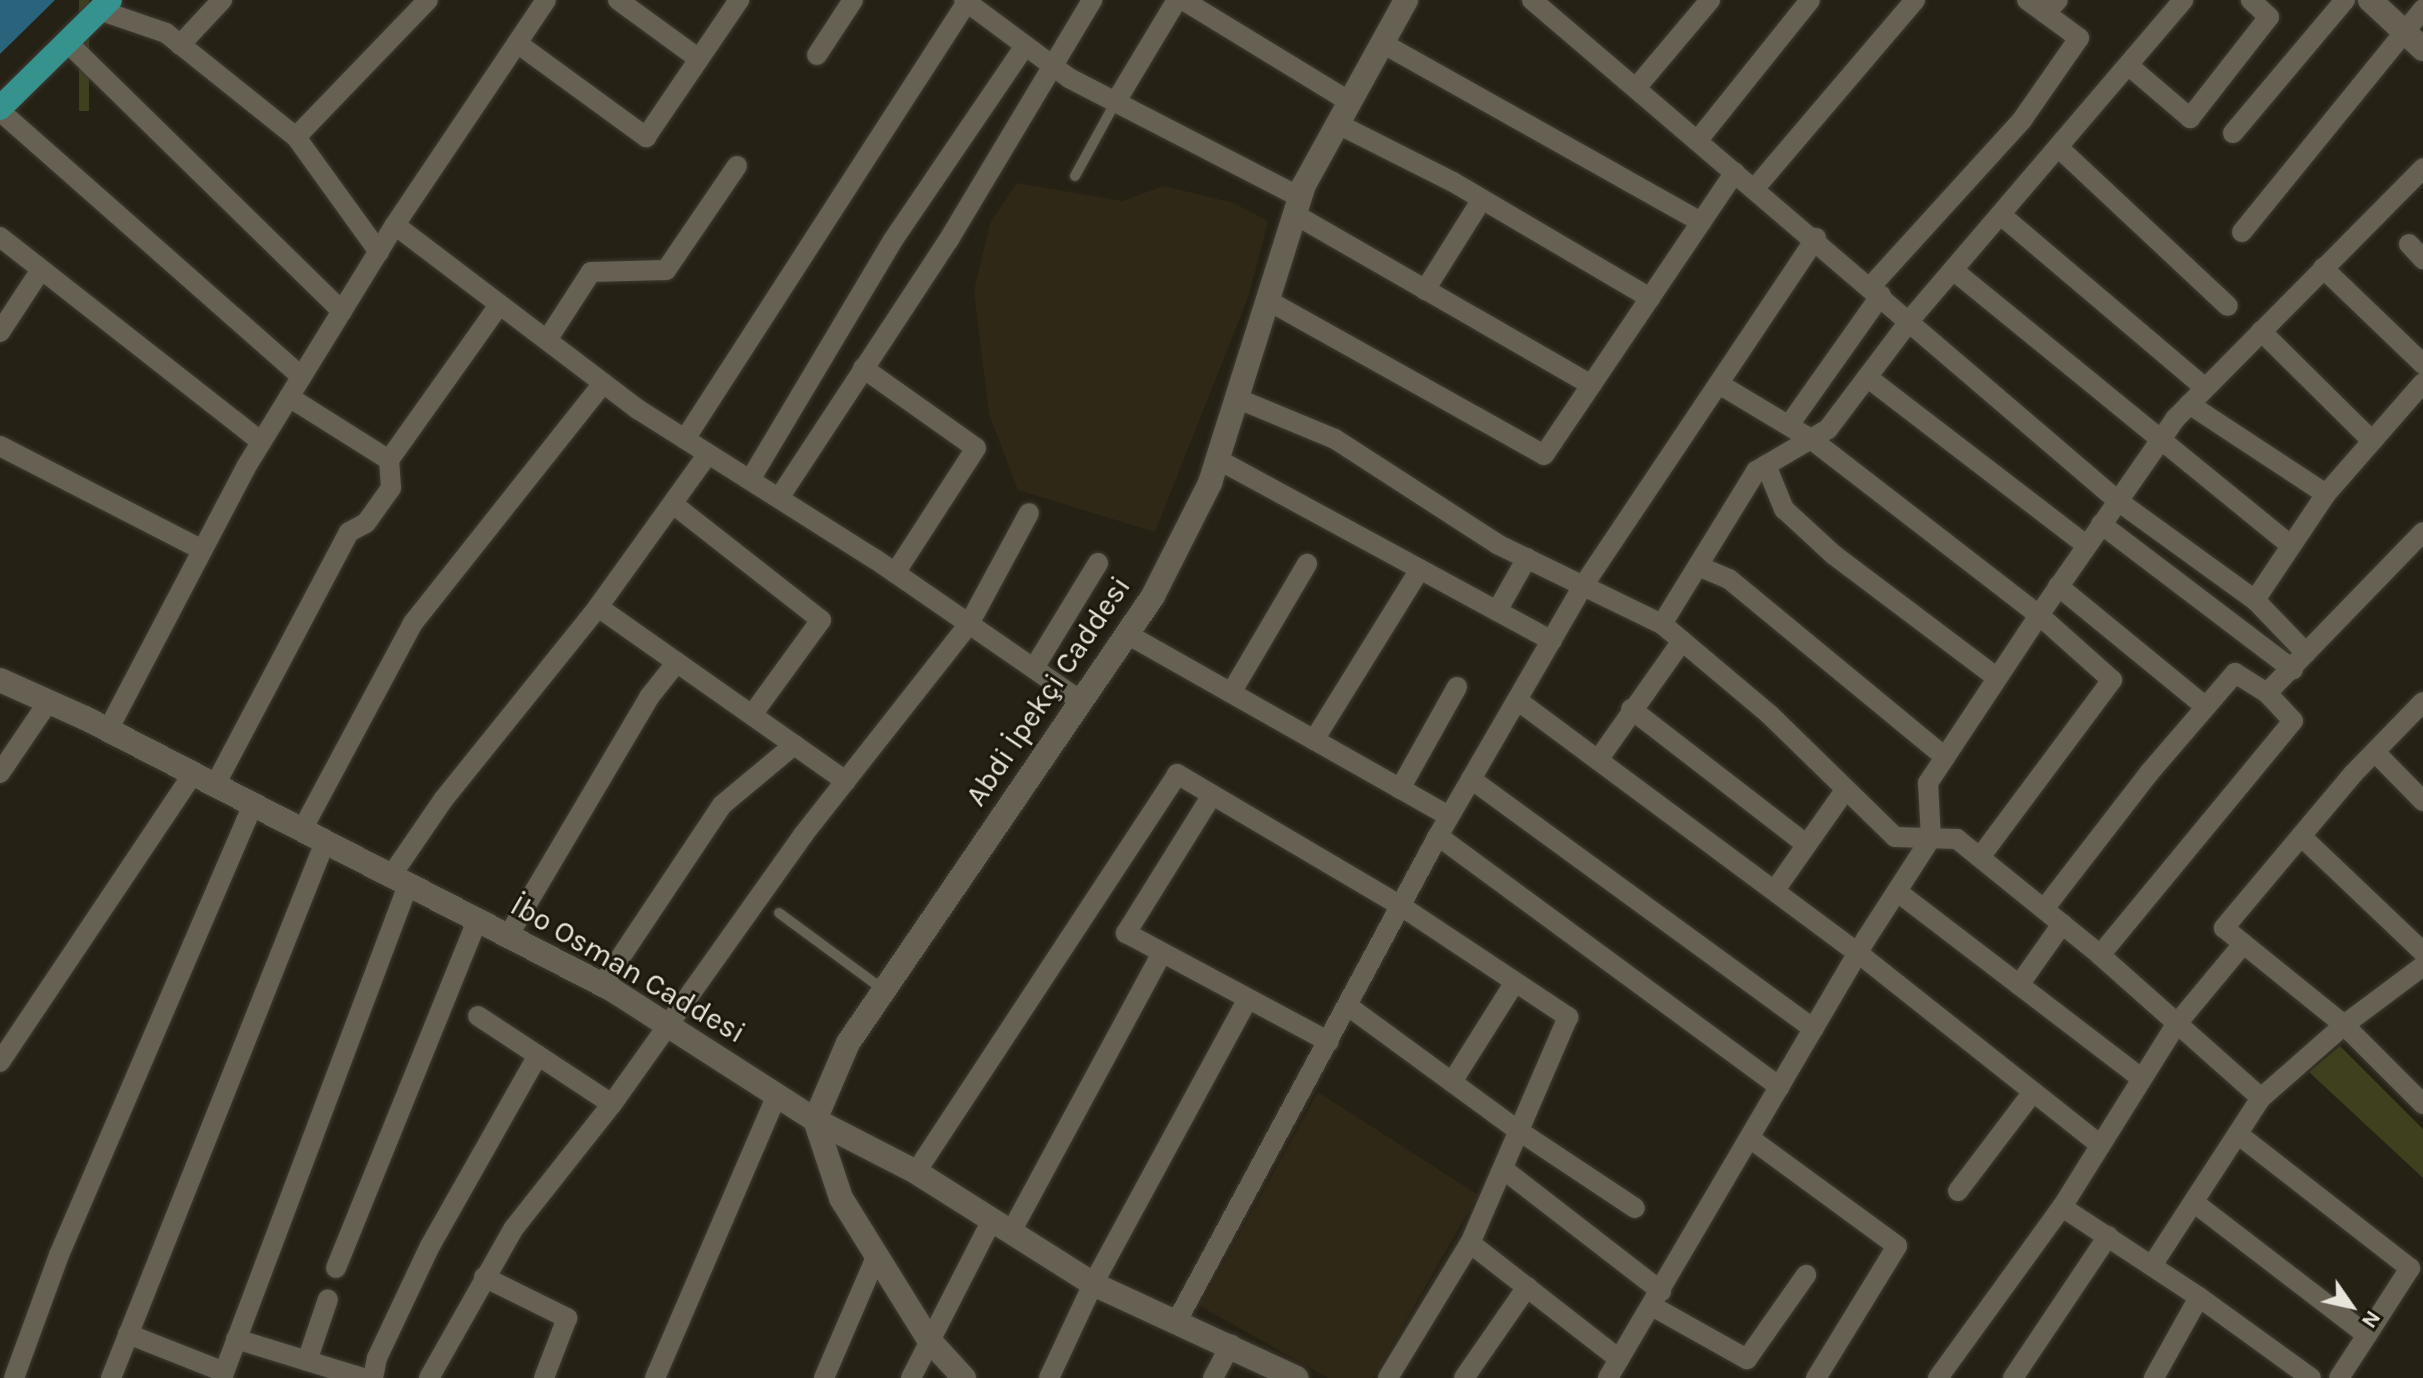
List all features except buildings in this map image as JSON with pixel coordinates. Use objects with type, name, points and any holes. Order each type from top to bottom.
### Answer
[{"type":"main road","name":"Abdi İpekçi Caddesi","points":[[815,1120],[848,1043],[1153,596],[1217,459],[1297,206],[1406,0]]},
{"type":"main road","points":[[2370,0],[2423,49]]},
{"type":"main road","points":[[0,109],[104,5]]},
{"type":"main road","name":"İbo Osman Caddesi","points":[[0,680],[108,730],[667,1020],[815,1120],[916,1172],[1093,1284],[1178,1319],[1296,1378]]},
{"type":"main road","points":[[815,1120],[841,1198],[929,1340],[964,1378]]},
{"type":"street","points":[[180,45],[222,0]]},
{"type":"street","points":[[296,137],[428,0]]},
{"type":"street","points":[[108,730],[261,442],[395,225],[546,0]]},
{"type":"street","points":[[618,0],[699,59]]},
{"type":"street","points":[[517,43],[646,137],[739,0]]},
{"type":"street","points":[[817,55],[853,0]]},
{"type":"street","points":[[779,498],[1055,68],[1092,0]]},
{"type":"street","points":[[1115,103],[1177,0]]},
{"type":"street","points":[[1183,0],[1350,102]]},
{"type":"street","points":[[1532,0],[1558,8],[1636,88],[1816,238],[2118,501],[2255,600],[2306,653]]},
{"type":"street","points":[[1636,88],[1710,0]]},
{"type":"street","points":[[1698,140],[1810,0]]},
{"type":"street","points":[[1755,188],[1915,0]]},
{"type":"street","points":[[1789,425],[1876,290],[2022,120],[2079,38],[2052,6],[2027,0]]},
{"type":"street","points":[[1662,624],[1756,471],[1828,429],[1910,320],[2183,0]]},
{"type":"street","points":[[2128,65],[2190,118],[2269,17],[2251,0]]},
{"type":"street","points":[[2233,133],[2345,0]]},
{"type":"street","points":[[685,439],[965,1],[1055,68],[1297,206],[1425,290],[1591,385]]},
{"type":"street","points":[[104,5],[166,33],[296,137],[379,252]]},
{"type":"street","points":[[2242,232],[2423,9]]},
{"type":"street","points":[[67,42],[342,311]]},
{"type":"street","points":[[1382,43],[1701,222]]},
{"type":"street","points":[[750,480],[893,240],[1025,46]]},
{"type":"street","points":[[0,109],[302,377]]},
{"type":"street","points":[[1338,124],[1482,199],[1650,298]]},
{"type":"street","points":[[2059,148],[2228,306]]},
{"type":"street","points":[[547,340],[591,272],[666,270],[737,166]]},
{"type":"street","points":[[1470,1243],[1527,1287],[1618,1371],[1656,1299],[1858,953],[1899,893],[1931,838],[1928,783],[2058,586],[2159,441],[2189,404],[2423,168]]},
{"type":"street","points":[[1267,300],[1544,455],[1735,172]]},
{"type":"street","points":[[1425,290],[1482,199]]},
{"type":"street","points":[[2001,215],[2205,388]]},
{"type":"street","points":[[395,225],[603,383],[895,573],[1081,701]]},
{"type":"street","points":[[0,237],[261,442]]},
{"type":"street","points":[[1178,1319],[1449,816],[1583,586],[1816,238]]},
{"type":"street","points":[[2323,268],[2423,364]]},
{"type":"street","points":[[1953,270],[2291,546]]},
{"type":"street","points":[[0,332],[40,271]]},
{"type":"street","points":[[215,785],[349,532],[366,523],[391,488],[389,460],[500,304]]},
{"type":"street","points":[[2261,331],[2372,441]]},
{"type":"street","points":[[863,368],[976,448],[895,573]]},
{"type":"street","points":[[1867,377],[2087,546]]},
{"type":"street","points":[[302,830],[413,623],[603,383]]},
{"type":"street","points":[[2255,600],[2326,494],[2423,383]]},
{"type":"street","points":[[1719,384],[1811,439],[2039,615],[2112,680],[1980,857]]},
{"type":"street","points":[[289,397],[389,460]]},
{"type":"street","points":[[1236,398],[1335,439],[1527,558],[1662,624],[1769,714],[1895,837],[1957,839],[2100,955],[2175,1026],[2261,1098]]},
{"type":"street","points":[[2189,404],[2326,494]]},
{"type":"street","points":[[0,446],[202,550]]},
{"type":"street","points":[[128,1334],[223,1375],[399,880],[443,800],[598,607],[708,454]]},
{"type":"street","points":[[1217,459],[1552,641]]},
{"type":"street","points":[[1766,465],[1784,509],[1834,555],[1997,678]]},
{"type":"street","points":[[673,504],[821,620],[752,715]]},
{"type":"street","points":[[429,1378],[514,1228],[612,1104],[667,1020],[846,781],[969,624],[1029,513]]},
{"type":"street","points":[[2101,524],[2293,670]]},
{"type":"street","points":[[2267,693],[2293,670],[2423,532]]},
{"type":"street","points":[[1497,611],[1527,558]]},
{"type":"street","points":[[1034,668],[1098,563]]},
{"type":"street","points":[[1231,693],[1307,564]]},
{"type":"street","points":[[1698,566],[1729,579],[1945,757]]},
{"type":"street","points":[[1314,740],[1420,569]]},
{"type":"street","points":[[2058,586],[2206,707]]},
{"type":"street","points":[[598,607],[846,781]]},
{"type":"street","points":[[1127,634],[1449,816]]},
{"type":"street","points":[[1598,760],[1631,709],[1682,641]]},
{"type":"street","points":[[508,936],[650,696],[677,662]]},
{"type":"street","points":[[2044,909],[2235,673],[2267,693],[2293,721],[2100,955]]},
{"type":"street","points":[[1400,789],[1457,687]]},
{"type":"street","points":[[1517,700],[1858,953],[2100,1145]]},
{"type":"street","points":[[0,773],[48,702]]},
{"type":"street","points":[[2423,702],[2301,836],[2224,928],[2344,1025],[2423,1104]]},
{"type":"street","points":[[1631,709],[1807,845]]},
{"type":"street","points":[[602,985],[722,805],[794,745]]},
{"type":"street","points":[[2375,752],[2423,801]]},
{"type":"street","points":[[0,1062],[193,774]]},
{"type":"street","points":[[916,1172],[1177,774],[1401,906],[1568,1017],[1470,1243],[1388,1378]]},
{"type":"street","points":[[1471,779],[1814,1029]]},
{"type":"street","points":[[1775,890],[1846,789]]},
{"type":"street","points":[[1212,795],[1126,933],[1329,1042]]},
{"type":"street","points":[[14,1378],[59,1255],[253,805]]},
{"type":"street","points":[[1438,836],[1780,1087]]},
{"type":"street","points":[[2301,836],[2423,952]]},
{"type":"street","points":[[111,1378],[325,842]]},
{"type":"street","points":[[1899,893],[2141,1078]]},
{"type":"street","points":[[336,1268],[477,920]]},
{"type":"street","points":[[2019,985],[2062,924]]},
{"type":"street","points":[[1938,1378],[2062,1207],[2175,1026],[2243,944]]},
{"type":"street","points":[[911,1378],[929,1340],[1001,1227],[1162,953]]},
{"type":"street","points":[[2153,1264],[2196,1204],[2261,1098],[2344,1025],[2423,966]]},
{"type":"street","points":[[1452,1082],[1515,982]]},
{"type":"street","points":[[1049,1378],[1093,1284],[1248,999]]},
{"type":"street","points":[[1348,1006],[1519,1131],[1635,1208]]},
{"type":"street","points":[[478,1016],[612,1104]]},
{"type":"street","points":[[373,1378],[377,1358],[430,1246],[538,1055]]},
{"type":"street","points":[[1958,1191],[2033,1092]]},
{"type":"street","points":[[655,1378],[777,1095]]},
{"type":"street","points":[[2239,1135],[2417,1273],[2367,1335],[2339,1378]]},
{"type":"street","points":[[1751,1139],[1897,1246],[1816,1378]]},
{"type":"street","points":[[1503,1169],[1656,1299],[1747,1359],[1806,1275]]},
{"type":"street","points":[[2196,1204],[2367,1335]]},
{"type":"street","points":[[2062,1207],[2153,1264],[2311,1378]]},
{"type":"street","points":[[2013,1378],[2108,1236]]},
{"type":"street","points":[[824,1378],[876,1257]]},
{"type":"street","points":[[484,1277],[567,1318],[544,1378]]},
{"type":"street","points":[[1464,1378],[1527,1287]]},
{"type":"street","points":[[2154,1378],[2199,1297]]},
{"type":"street","points":[[307,1361],[328,1299]]},
{"type":"street","points":[[236,1339],[351,1376]]},
{"type":"street","points":[[1213,1378],[1231,1344]]},
{"type":"lane","points":[[1075,176],[1115,103]]},
{"type":"lane","points":[[779,913],[884,990]]},
{"type":"shaded area","points":[[1017,183],[1122,201],[1164,186],[1234,203],[1268,221],[1249,295],[1155,532],[1018,490],[989,414],[974,291],[990,223]]},
{"type":"shaded area","points":[[1318,1092],[1478,1195],[1373,1378],[1328,1378],[1200,1306]]},
{"type":"green space","points":[[79,0],[89,0],[89,111],[79,111]]},
{"type":"green space","points":[[2340,1046],[2423,1129],[2423,1178],[2309,1072]]},
{"type":"water","points":[[0,0],[55,0],[0,54]]}]
